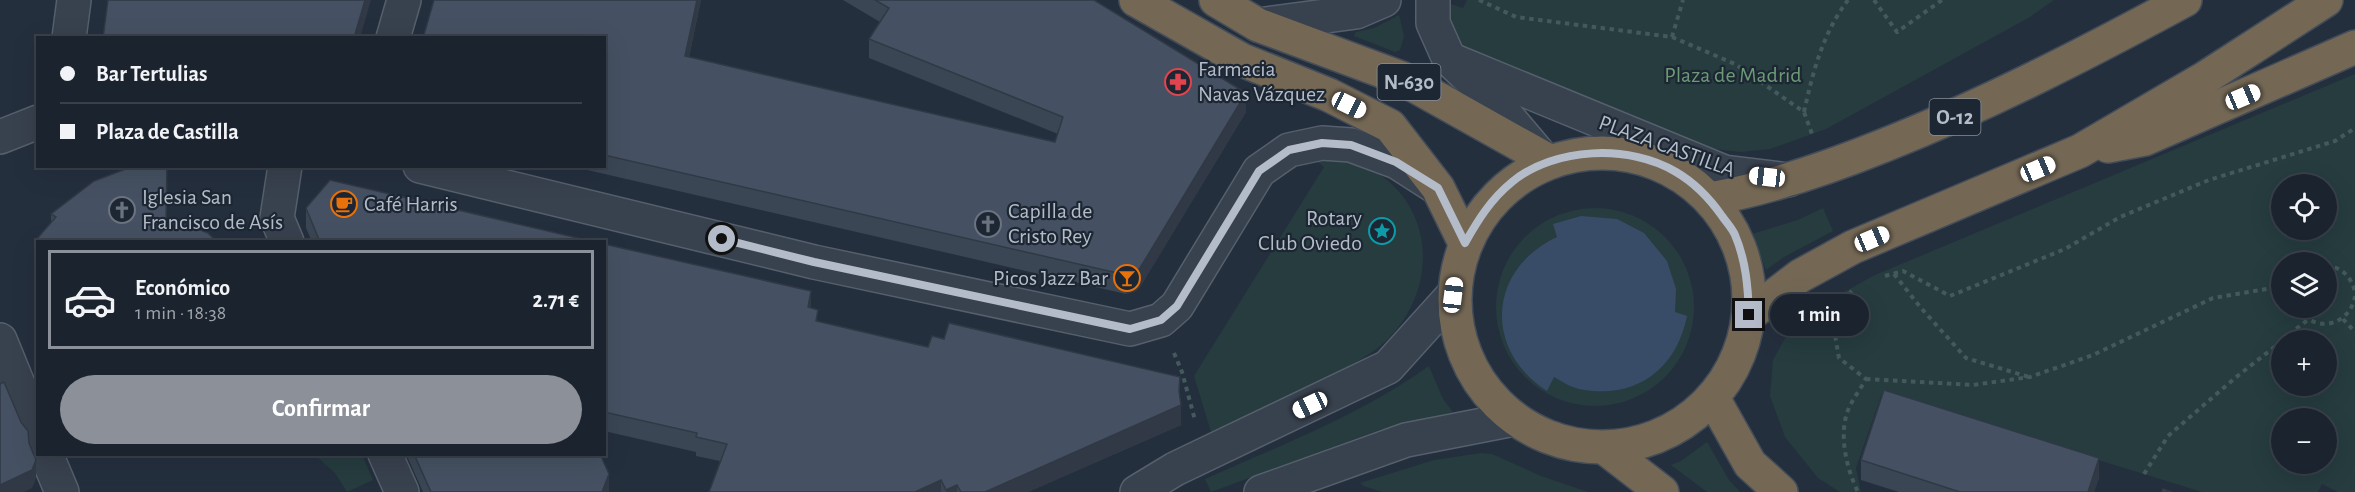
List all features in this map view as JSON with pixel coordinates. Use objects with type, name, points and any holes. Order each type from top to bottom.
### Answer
[{"type":"highway","name":"N-630","points":[[1136,0],[1242,60],[1329,95],[1390,126],[1438,188],[1465,243]]},
{"type":"highway","name":"N-630","points":[[1216,0],[1258,26],[1401,78],[1544,158]]},
{"type":"highway","name":"O-12","points":[[1710,199],[1752,191],[1824,169],[1955,117],[2091,51],[2185,0]]},
{"type":"highway","points":[[1749,315],[1800,276],[1852,247],[2080,151],[2205,78],[2326,0]]},
{"type":"highway","points":[[2080,151],[2145,139],[2355,47]]},
{"type":"highway","points":[[1592,152],[1635,156],[1676,171],[1710,199],[1734,233],[1747,273],[1749,315],[1737,360],[1713,398],[1690,420],[1645,441],[1605,447],[1557,441],[1514,419],[1488,394],[1468,364],[1456,331],[1453,295],[1456,268],[1465,243],[1485,208],[1514,180],[1544,158],[1592,152]]},
{"type":"highway","points":[[1713,398],[1750,464],[1781,492]]},
{"type":"highway","points":[[1605,447],[1662,492]]},
{"type":"street","points":[[69,36],[74,0]]},
{"type":"street","points":[[394,36],[404,0]]},
{"type":"street","points":[[1258,26],[1356,12],[1384,0]]},
{"type":"street","points":[[1433,0],[1433,23],[1449,59],[1494,102],[1544,158]]},
{"type":"street","name":"PLAZA CASTILLA","points":[[1449,59],[1724,172],[1788,180]]},
{"type":"street","points":[[0,137],[36,123]]},
{"type":"street","points":[[428,168],[814,262],[1130,329],[1161,320],[1177,306],[1259,171],[1289,150],[1322,143],[1351,145],[1396,162],[1438,188]]},
{"type":"street","points":[[285,168],[277,218],[286,240]]},
{"type":"street","points":[[1137,492],[1175,469],[1388,367],[1453,295]]},
{"type":"street","points":[[0,340],[36,428]]},
{"type":"street","points":[[1262,492],[1406,440],[1514,419]]},
{"type":"street","points":[[47,456],[58,491]]},
{"type":"street","points":[[386,456],[402,492]]},
{"type":"path","points":[[1479,0],[1516,17],[1672,37],[1735,64],[1804,112]]},
{"type":"path","points":[[1672,37],[1683,0]]},
{"type":"path","points":[[1814,141],[1804,112],[1815,63],[1834,18],[1848,0]]},
{"type":"path","points":[[1874,0],[1897,32],[1942,0]]},
{"type":"path","points":[[1883,276],[1903,272],[1950,296],[2065,249],[2120,218],[2209,180],[2335,141],[2355,128]]},
{"type":"path","points":[[2296,330],[2309,319],[2323,324],[2343,319],[2354,304],[2354,283],[2347,274],[2337,268]]},
{"type":"path","points":[[1894,274],[1966,358],[2030,377]]},
{"type":"path","points":[[1854,289],[1831,313],[1839,358],[1866,379],[1973,385],[2030,377],[2093,355],[2213,297],[2271,289]]},
{"type":"path","points":[[2343,319],[2355,332]]},
{"type":"path","points":[[1161,320],[1182,372],[1197,427]]},
{"type":"path","points":[[2145,474],[2168,436],[2271,350]]},
{"type":"path","points":[[1858,492],[1850,478],[1844,444],[1847,413],[1866,379]]},
{"type":"green space","name":"Plaza de Madrid","points":[[1467,0],[2054,0],[2030,17],[1826,129],[1770,149],[1741,152],[1714,149],[1475,58],[1458,41],[1451,21],[1451,4],[1463,8]]},
{"type":"green space","points":[[1399,15],[1404,36],[1400,50],[1395,52],[1354,36],[1356,32],[1374,28]]},
{"type":"green space","points":[[2355,74],[2355,492],[2338,492],[2322,484],[2318,492],[2202,492],[1882,393],[1856,468],[1861,492],[1840,492],[1818,478],[1785,437],[1770,396],[1773,360],[1792,325],[1831,299],[1875,275]]},
{"type":"green space","points":[[1311,157],[1341,160],[1368,169],[1381,176],[1402,196],[1411,209],[1422,244],[1423,262],[1415,297],[1408,313],[1397,328],[1370,354],[1318,382],[1211,432],[1194,376],[1324,167]]},
{"type":"green space","points":[[1585,208],[1605,208],[1642,219],[1672,244],[1687,269],[1694,297],[1690,336],[1683,354],[1658,384],[1642,395],[1624,402],[1605,406],[1585,406],[1548,395],[1518,370],[1507,354],[1500,336],[1496,317],[1496,297],[1507,260],[1532,230],[1548,219],[1566,212]]},
{"type":"green space","points":[[1823,208],[1833,231],[1784,257],[1766,270],[1752,234],[1798,220]]},
{"type":"green space","points":[[1429,366],[1443,399],[1453,412],[1379,430],[1211,492],[1205,479],[1292,441],[1376,400]]},
{"type":"green space","points":[[1707,442],[1729,480],[1740,492],[1707,492],[1671,465],[1681,461]]},
{"type":"green space","points":[[1481,453],[1492,454],[1541,476],[1588,492],[1382,492],[1360,483],[1434,460]]},
{"type":"green space","points":[[316,456],[362,456],[373,480],[347,492],[335,473]]},
{"type":"water","points":[[1581,216],[1617,219],[1644,233],[1667,261],[1676,289],[1675,312],[1687,316],[1673,352],[1650,377],[1618,390],[1599,391],[1579,389],[1554,377],[1547,391],[1526,374],[1512,354],[1504,333],[1502,311],[1507,289],[1517,269],[1534,251],[1557,237],[1553,224]]},
{"type":"building","points":[[108,0],[365,0],[355,36],[103,36]]},
{"type":"building","points":[[434,0],[697,0],[685,56],[1055,142],[1063,117],[869,39],[889,8],[875,0],[1094,0],[1246,93],[1140,268],[1126,275],[606,155],[606,36],[424,36]]},
{"type":"building","name":"Iglesia San Francisco de Asís","points":[[128,168],[167,168],[166,220],[208,233],[215,240],[35,241],[56,217],[51,214],[94,181]]},
{"type":"building","points":[[330,180],[586,240],[319,240],[306,208]]},
{"type":"building","points":[[606,244],[811,291],[808,307],[818,310],[816,321],[928,347],[932,336],[944,339],[949,323],[1180,377],[1181,405],[985,492],[961,492],[957,485],[946,490],[941,480],[915,492],[709,492],[727,444],[696,437],[697,433],[606,412]]},
{"type":"building","points":[[4,382],[21,422],[28,431],[29,443],[36,460],[32,470],[0,485],[0,384]]},
{"type":"building","points":[[1884,390],[2099,458],[2088,492],[1960,492],[1861,460]]},
{"type":"building","points":[[415,456],[601,456],[609,474],[602,492],[431,492]]},
{"type":"place","name":"Farmacia Navas Vázquez","points":[[1178,82]]},
{"type":"place","name":"Café Harris","points":[[344,204]]},
{"type":"place","name":"Iglesia San Francisco de Asís","points":[[122,210]]},
{"type":"place","name":"Capilla de Cristo Rey","points":[[988,224]]},
{"type":"place","name":"Rotary Club Oviedo","points":[[1382,231]]},
{"type":"place","name":"Picos Jazz Bar","points":[[1127,278]]},
{"type":"route","points":[[722,239],[814,262],[1130,329],[1161,320],[1177,306],[1259,171],[1289,150],[1322,143],[1351,145],[1396,162],[1438,188],[1465,243],[1485,208],[1514,180],[1549,161],[1592,152],[1635,156],[1676,171],[1710,199],[1734,233],[1747,273],[1749,315]]}]
